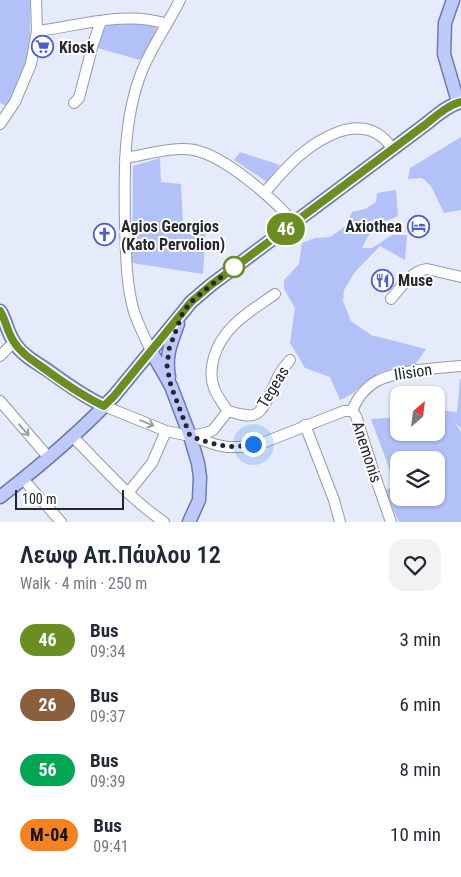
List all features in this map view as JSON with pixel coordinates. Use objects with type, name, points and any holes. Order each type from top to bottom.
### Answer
[{"type":"main road","points":[[0,497],[49,458],[101,410],[191,302],[392,148],[447,108],[460,102],[444,54],[445,24],[453,0]]},
{"type":"main road","points":[[0,310],[14,342],[31,359],[101,410]]},
{"type":"main road","points":[[171,386],[167,367],[169,349],[183,312]]},
{"type":"main road","points":[[152,351],[171,386],[198,463],[199,500],[190,522]]},
{"type":"street","points":[[0,124],[15,102],[31,64],[38,31],[36,0]]},
{"type":"street","points":[[152,351],[134,312],[128,281],[125,240],[125,158],[136,88],[149,55],[180,0]]},
{"type":"street","points":[[38,31],[101,21],[139,18],[167,24]]},
{"type":"street","points":[[74,103],[79,98],[101,21]]},
{"type":"street","points":[[264,193],[297,157],[320,141],[351,128],[366,128],[375,132],[392,148]]},
{"type":"street","points":[[125,158],[181,150],[193,150],[206,154],[249,181],[294,223]]},
{"type":"street","points":[[391,299],[409,278],[422,269],[461,277]]},
{"type":"street","points":[[190,436],[210,432],[228,411],[219,399],[211,374],[215,352],[221,339],[242,317],[275,294]]},
{"type":"street","points":[[0,356],[14,342]]},
{"type":"street","name":"Tegeas","points":[[228,411],[238,414],[253,415],[258,413],[280,373],[290,360]]},
{"type":"street","name":"Ilision","points":[[352,411],[358,398],[374,383],[387,376],[461,366]]},
{"type":"street","points":[[0,402],[49,458]]},
{"type":"street","points":[[101,410],[166,431],[227,447],[241,447],[264,442],[344,411],[352,411]]},
{"type":"street","name":"Anemonis","points":[[352,411],[356,416],[376,482],[391,522]]},
{"type":"street","points":[[305,425],[334,500],[340,522]]},
{"type":"street","points":[[128,493],[152,463],[166,431]]},
{"type":"street","points":[[73,437],[128,493],[164,522]]},
{"type":"street","points":[[23,479],[61,522]]},
{"type":"shaded area","points":[[0,0],[30,0],[30,49],[25,70],[8,107],[0,103]]},
{"type":"shaded area","points":[[111,23],[150,24],[156,27],[156,33],[140,60],[98,48],[102,33]]},
{"type":"shaded area","points":[[461,137],[461,210],[444,213],[431,186],[422,178],[408,179],[410,168]]},
{"type":"shaded area","points":[[240,152],[280,165],[267,182],[234,160]]},
{"type":"shaded area","points":[[160,158],[161,182],[181,184],[183,226],[206,227],[203,274],[132,263],[133,166]]},
{"type":"shaded area","points":[[396,190],[398,216],[384,222],[368,236],[362,248],[372,248],[392,235],[407,235],[405,260],[380,246],[355,272],[344,290],[343,301],[351,321],[371,335],[426,349],[415,365],[385,371],[371,378],[351,395],[340,400],[330,377],[305,368],[290,343],[295,308],[284,289],[284,280],[299,264],[302,243],[315,238],[330,237],[347,225],[352,212],[365,209],[376,202],[377,193]]},
{"type":"shaded area","points":[[461,379],[461,428],[455,423],[461,432],[461,522],[399,522],[392,506],[445,506],[445,451],[390,451],[390,470],[371,419],[390,418],[390,441],[445,441],[445,411],[457,412]]},
{"type":"shaded area","points":[[390,488],[390,502],[385,491]]},
{"type":"bus line","name":"46","points":[[0,311],[9,333],[21,350],[79,393],[104,406],[191,302],[373,162],[447,108],[461,102]]},
{"type":"place","name":"Kiosk","points":[[43,47]]},
{"type":"place","name":"Axiothea","points":[[418,226]]},
{"type":"place","name":"Agios Georgios (Kato Pervolion)","points":[[105,235]]},
{"type":"place","name":"Muse","points":[[382,280]]},
{"type":"route","points":[[234,267],[238,264],[191,302],[183,312],[169,349],[167,367],[171,386],[190,436],[227,447],[241,447],[253,444]]}]
